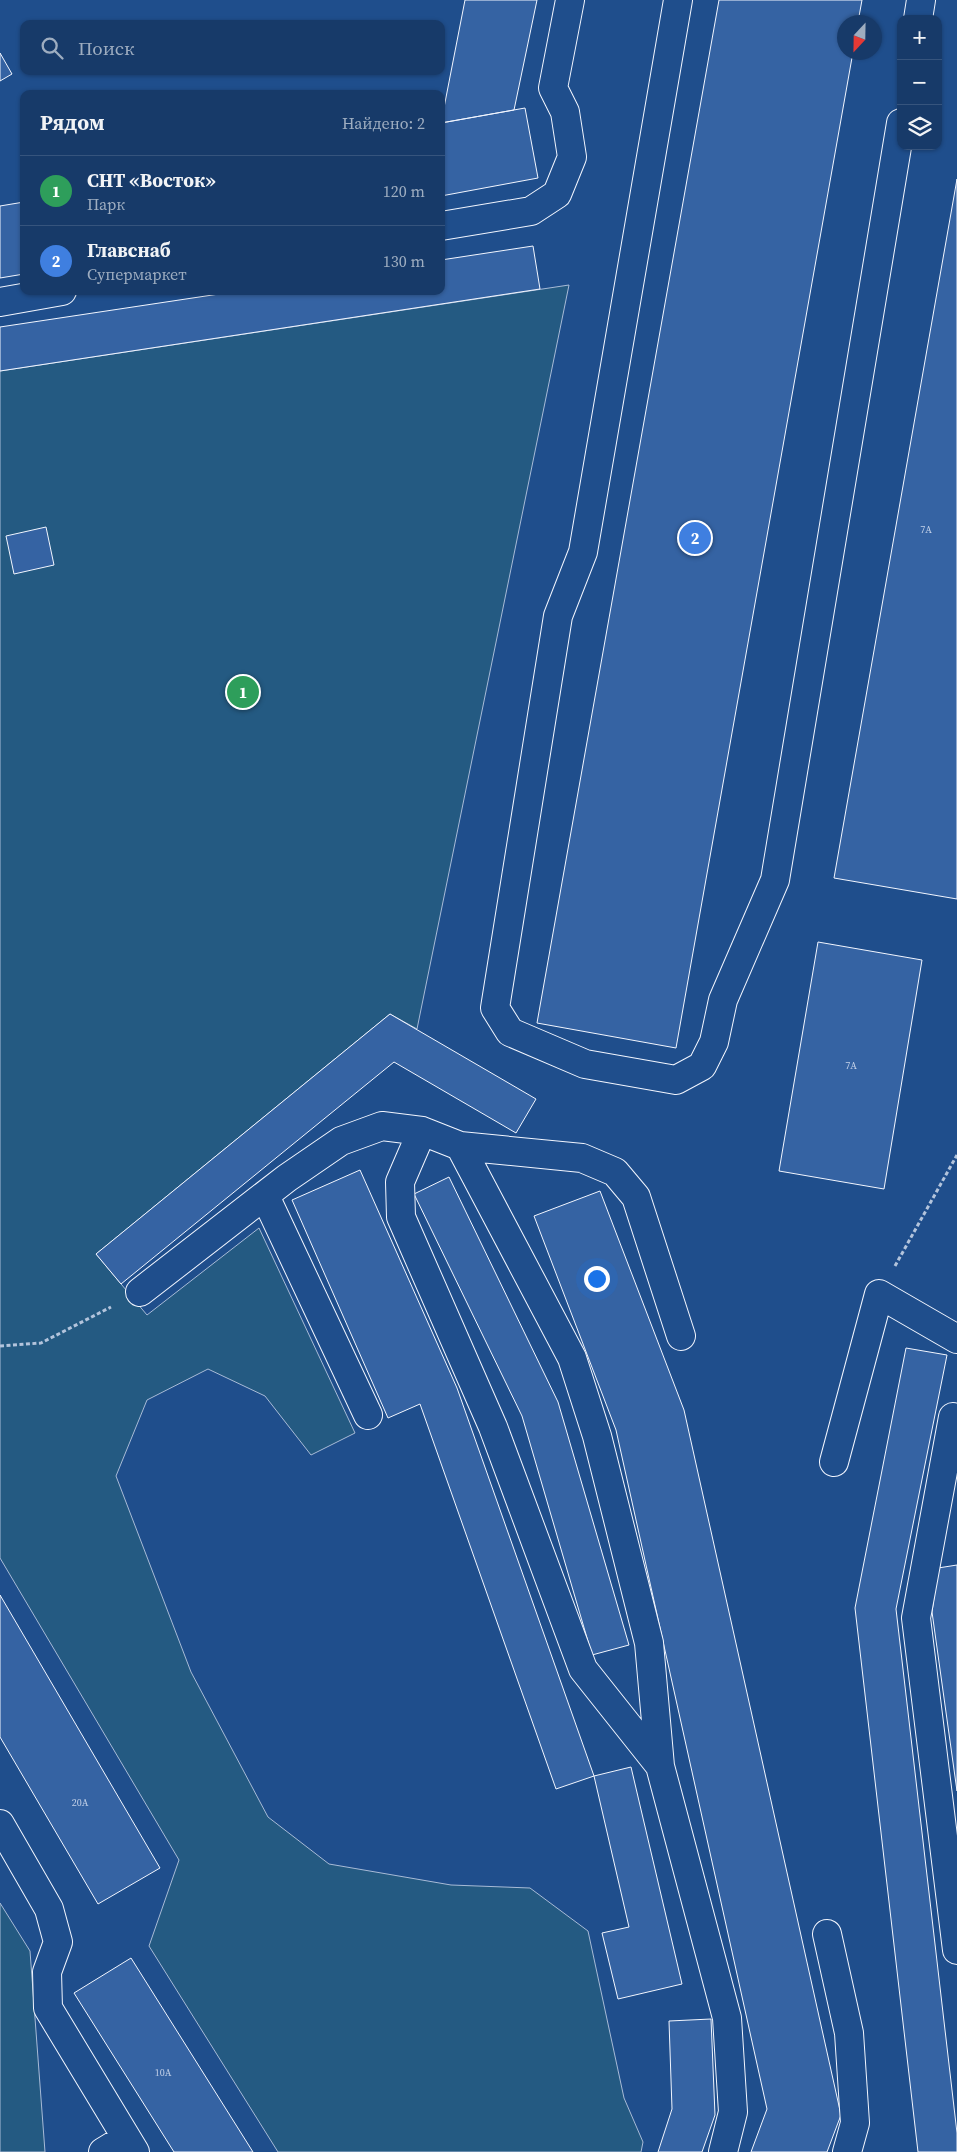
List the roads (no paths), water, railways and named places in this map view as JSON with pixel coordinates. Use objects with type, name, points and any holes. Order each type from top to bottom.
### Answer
[{"type":"lane","points":[[445,225],[531,211],[558,194],[572,157],[565,112],[553,88],[570,0]]},
{"type":"lane","points":[[678,0],[583,552],[558,616],[495,1008],[510,1032],[585,1064],[676,1080],[702,1066],[714,1042],[723,1000],[775,880],[897,147]]},
{"type":"lane","points":[[919,15],[921,0]]},
{"type":"lane","points":[[0,302],[39,295]]},
{"type":"lane","points":[[140,1292],[265,1196],[341,1141],[382,1126],[422,1131],[460,1146],[582,1158],[615,1172],[636,1197],[681,1336]]},
{"type":"lane","points":[[422,1131],[400,1182],[401,1217],[493,1427],[583,1669],[660,1766]]},
{"type":"lane","points":[[460,1146],[572,1358],[597,1436],[649,1643],[660,1766],[727,2018],[733,2112],[723,2152]]},
{"type":"lane","points":[[265,1196],[368,1415]]},
{"type":"lane","points":[[834,1462],[879,1294],[957,1339]]},
{"type":"lane","points":[[953,1416],[949,1489],[916,1618],[957,1950]]},
{"type":"lane","points":[[0,1824],[49,1909],[58,1942],[47,1972],[48,2008],[131,2145],[103,2152]]},
{"type":"lane","points":[[826,1934],[849,2033],[854,2123],[847,2152]]},
{"type":"place","name":"Главснаб","points":[[695,538]]},
{"type":"place","name":"СНТ «Восток»","points":[[243,692]]}]
